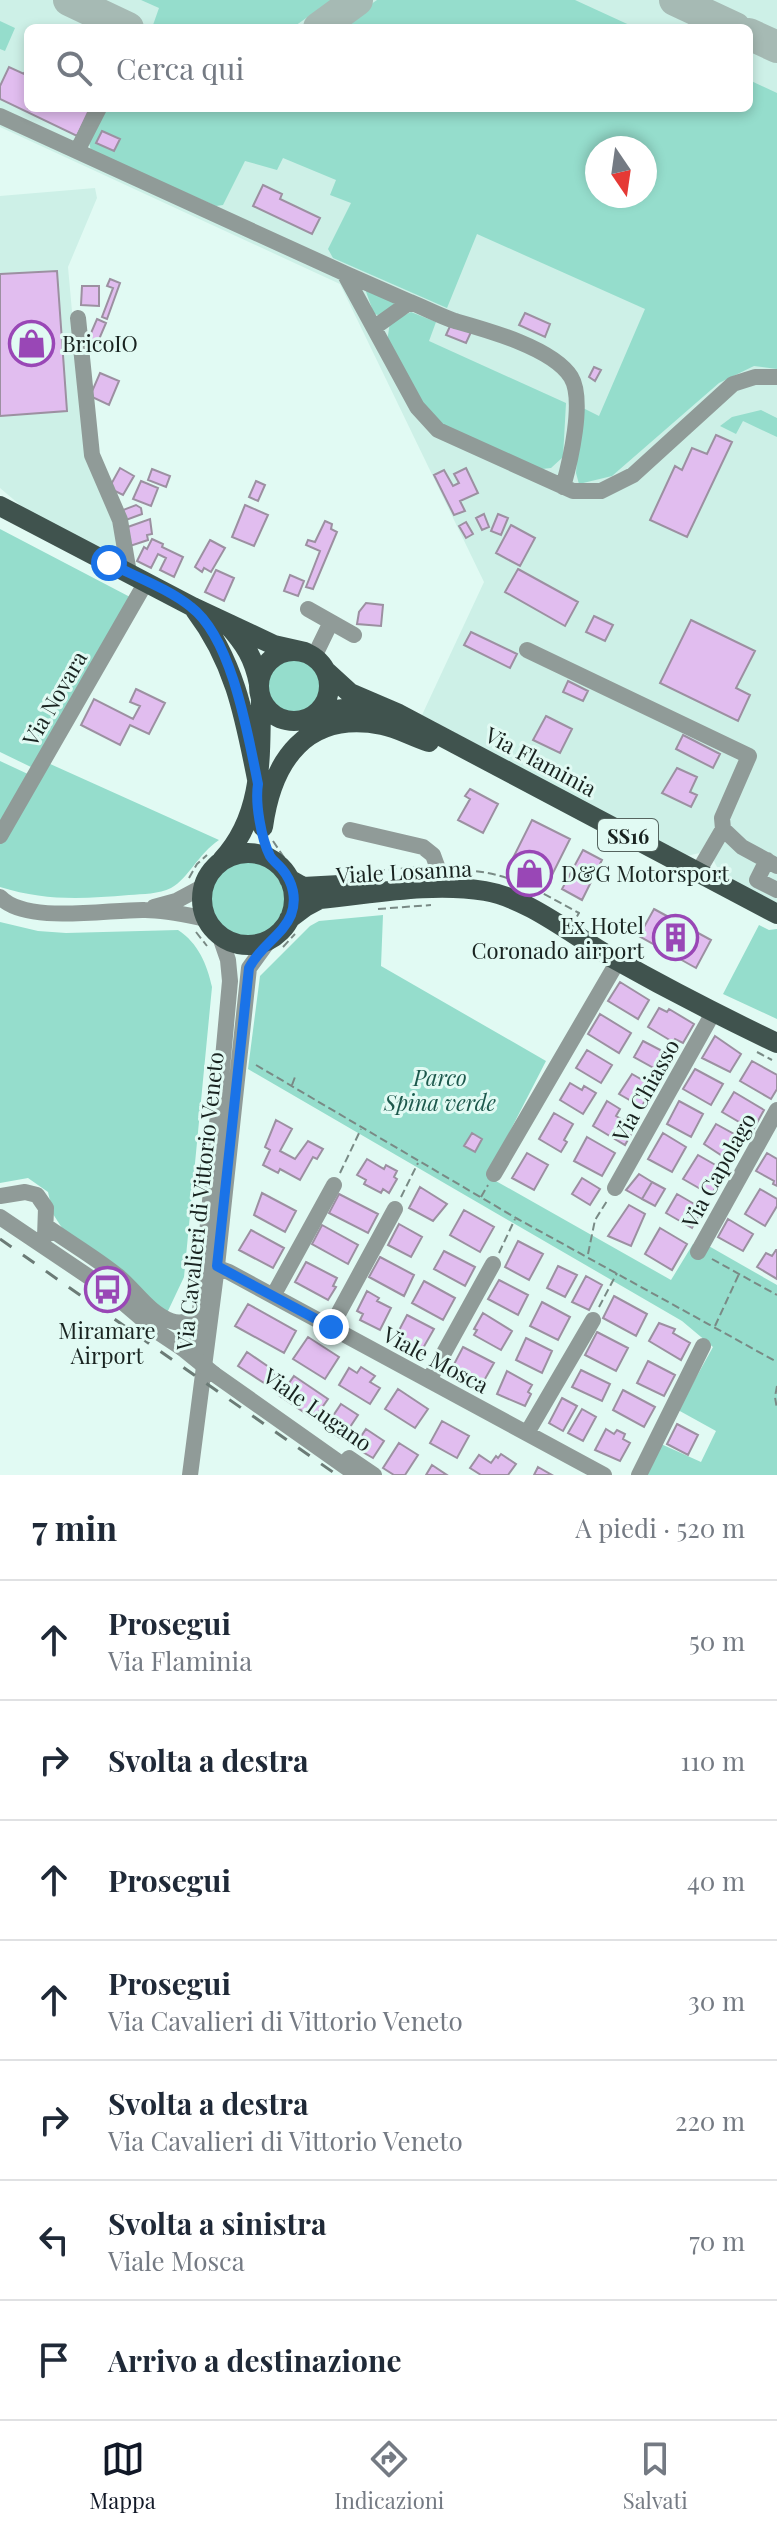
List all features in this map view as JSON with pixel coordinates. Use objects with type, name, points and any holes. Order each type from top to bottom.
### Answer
[{"type":"main road","name":"Via Flaminia","points":[[0,506],[225,623],[316,660],[350,693],[399,714],[777,914]]},
{"type":"main road","points":[[193,607],[211,632],[236,683],[271,859]]},
{"type":"main road","name":"Via Flaminia","points":[[225,623],[244,643],[255,662],[260,694]]},
{"type":"main road","points":[[195,884],[214,858],[237,843],[258,784],[270,743],[287,726],[309,716],[328,696],[330,684],[316,660],[285,652],[272,659],[261,676],[258,784]]},
{"type":"main road","points":[[260,694],[269,710],[280,718],[362,707],[399,714]]},
{"type":"main road","points":[[267,831],[270,794],[280,765],[305,739],[328,727],[353,722],[383,725],[479,756]]},
{"type":"main road","points":[[214,858],[256,854],[271,859],[292,873],[293,925]]},
{"type":"main road","name":"Viale Losanna","points":[[292,873],[303,887],[316,888],[437,873],[491,880],[531,895],[718,1003],[777,1031]]},
{"type":"main road","name":"Via Cavalieri di Vittorio Veneto","points":[[195,884],[208,934]]},
{"type":"main road","name":"Viale Losanna","points":[[293,925],[305,907],[320,899],[455,888],[488,891],[526,905],[618,961],[713,1013],[777,1043]]},
{"type":"main road","name":"Via Cavalieri di Vittorio Veneto","points":[[273,947],[281,931],[293,925]]},
{"type":"main road","points":[[208,934],[243,944],[273,947]]},
{"type":"street","points":[[77,151],[97,112]]},
{"type":"street","points":[[0,116],[410,302],[454,321],[480,326],[544,355],[571,376],[576,397],[571,457],[563,487]]},
{"type":"street","points":[[344,273],[417,407],[438,430],[573,491],[601,491],[633,475],[733,384],[755,377],[777,377]]},
{"type":"street","points":[[375,327],[410,302]]},
{"type":"street","points":[[78,318],[92,455],[120,520],[138,578]]},
{"type":"street","name":"Via Novara","points":[[0,836],[138,578]]},
{"type":"street","points":[[308,609],[354,635]]},
{"type":"street","points":[[316,660],[331,622]]},
{"type":"street","points":[[527,650],[749,756],[722,818],[723,829],[698,872]]},
{"type":"street","points":[[723,829],[742,847],[772,863],[757,880],[777,890]]},
{"type":"street","points":[[350,830],[423,847],[433,855],[437,873]]},
{"type":"street","points":[[2,902],[40,912],[66,914],[146,910],[176,901],[195,884]]},
{"type":"street","points":[[146,910],[208,934]]},
{"type":"street","name":"Via Cavalieri di Vittorio Veneto","points":[[208,934],[228,960],[230,981],[210,1264]]},
{"type":"street","name":"Via Cavalieri di Vittorio Veneto","points":[[190,1475],[210,1264],[249,968],[273,947]]},
{"type":"street","points":[[494,1174],[618,961]]},
{"type":"street","name":"Via Chiasso","points":[[615,1188],[713,1013]]},
{"type":"street","name":"Via Capolago","points":[[698,1252],[777,1110]]},
{"type":"street","points":[[273,1296],[334,1185]]},
{"type":"street","points":[[0,1196],[25,1192],[37,1195],[46,1208],[44,1246]]},
{"type":"street","points":[[331,1327],[395,1209]]},
{"type":"street","points":[[0,1217],[107,1289],[214,1374],[357,1475]]},
{"type":"street","points":[[46,1226],[119,1277],[140,1299],[169,1320],[184,1324],[204,1316]]},
{"type":"street","name":"Viale Mosca","points":[[210,1264],[604,1475]]},
{"type":"street","points":[[429,1380],[493,1264]]},
{"type":"street","name":"Via Cavalieri di Vittorio Veneto","points":[[180,1475],[204,1316]]},
{"type":"street","points":[[527,1433],[593,1320]]},
{"type":"street","points":[[639,1475],[703,1346]]},
{"type":"street","name":"Viale Lugano","points":[[237,1380],[374,1475]]},
{"type":"path","points":[[267,831],[292,873]]},
{"type":"path","points":[[195,884],[197,864],[214,858]]},
{"type":"path","points":[[342,874],[419,866],[437,873]]},
{"type":"path","points":[[368,910],[443,904]]},
{"type":"path","points":[[273,947],[293,925]]},
{"type":"path","points":[[256,1065],[516,1218],[777,1362]]},
{"type":"path","points":[[292,1086],[295,1077]]},
{"type":"path","points":[[334,1185],[362,1128]]},
{"type":"path","points":[[395,1209],[418,1162]]},
{"type":"path","points":[[588,1255],[595,1220],[615,1188]]},
{"type":"path","points":[[493,1264],[516,1218]]},
{"type":"path","points":[[698,1252],[777,1295]]},
{"type":"path","points":[[593,1320],[618,1272]]},
{"type":"path","points":[[715,1326],[739,1273]]},
{"type":"path","points":[[777,1386],[777,1409]]},
{"type":"shaded area","points":[[0,0],[777,0],[777,905],[722,877],[713,859],[700,853],[686,856],[422,715],[484,582],[340,284],[0,127]]},
{"type":"shaded area","points":[[95,188],[97,198],[68,267],[85,456],[117,527],[123,556],[26,510],[0,488],[0,196]]},
{"type":"green space","points":[[141,0],[332,0],[298,24],[153,24],[159,8]]},
{"type":"green space","points":[[377,0],[575,0],[627,24],[343,24]]},
{"type":"green space","points":[[0,21],[15,28],[5,51],[0,49]]},
{"type":"green space","points":[[753,82],[777,93],[777,369],[754,366],[719,383],[612,476],[579,484],[576,473],[581,407],[599,416],[645,309],[477,234],[447,308],[333,258],[328,249],[351,203],[330,195],[336,180],[283,158],[277,170],[245,161],[223,205],[216,206],[91,151],[88,138],[102,112],[753,112]]},
{"type":"green space","points":[[364,286],[393,297],[394,304],[382,316],[374,314]]},
{"type":"green space","points":[[411,312],[436,322],[429,341],[566,403],[563,457],[551,468],[533,470],[443,430],[419,406],[387,342],[390,322]]},
{"type":"green space","points":[[761,410],[777,418],[777,437],[743,421],[736,434],[720,426],[732,417]]},
{"type":"green space","points":[[0,529],[130,597],[33,768],[0,752]]},
{"type":"green space","points":[[294,659],[313,667],[321,686],[313,705],[294,713],[275,705],[267,686],[275,667]]},
{"type":"green space","points":[[0,761],[30,775],[0,827]]},
{"type":"green space","points":[[48,763],[219,840],[177,884],[161,891],[64,898],[0,887],[0,844]]},
{"type":"green space","points":[[248,862],[269,868],[279,878],[285,899],[279,920],[269,930],[248,936],[227,930],[217,920],[211,899],[217,878],[227,868]]},
{"type":"green space","name":"Parco Spina verde","points":[[383,915],[381,966],[546,1061],[487,1176],[671,1280],[693,1244],[707,1245],[777,1285],[777,1475],[645,1475],[661,1444],[701,1462],[716,1431],[678,1410],[713,1347],[682,1321],[248,1069],[260,976],[310,926],[319,921]]},
{"type":"green space","points":[[0,922],[38,931],[66,933],[178,930],[191,941],[204,962],[212,987],[184,1277],[167,1313],[64,1231],[53,1214],[48,1192],[28,1178],[0,1183]]},
{"type":"green space","points":[[759,925],[769,930],[777,929],[777,1019],[723,994]]},
{"type":"building","points":[[9,67],[24,74],[24,111],[0,99],[0,86]]},
{"type":"building","points":[[27,112],[88,112],[77,136]]},
{"type":"building","points":[[102,131],[120,139],[114,151],[96,143]]},
{"type":"building","points":[[263,185],[282,194],[280,199],[320,218],[312,234],[253,206]]},
{"type":"building","name":"BricoIO","points":[[57,271],[67,411],[0,416],[0,274]]},
{"type":"building","points":[[110,279],[120,283],[107,319],[102,317],[113,288],[107,286]]},
{"type":"building","points":[[82,286],[99,286],[99,306],[81,305]]},
{"type":"building","points":[[525,313],[550,324],[545,337],[519,325]]},
{"type":"building","points":[[97,319],[106,323],[94,351],[85,347]]},
{"type":"building","points":[[451,324],[471,332],[466,343],[446,335]]},
{"type":"building","points":[[594,367],[601,370],[595,381],[589,377]]},
{"type":"building","points":[[100,373],[119,381],[109,405],[90,396]]},
{"type":"building","points":[[716,435],[732,442],[687,537],[650,520],[675,466],[682,470],[692,448],[707,454]]},
{"type":"building","points":[[120,468],[134,476],[123,495],[109,488]]},
{"type":"building","points":[[466,468],[478,493],[460,501],[465,511],[454,515],[434,475],[444,470],[453,486],[459,483],[454,474]]},
{"type":"building","points":[[152,469],[170,476],[166,487],[148,480]]},
{"type":"building","points":[[141,481],[158,488],[151,506],[133,499]]},
{"type":"building","points":[[256,481],[265,485],[258,501],[249,497]]},
{"type":"building","points":[[136,505],[141,508],[142,514],[126,520],[123,510]]},
{"type":"building","points":[[245,505],[268,515],[254,546],[232,537]]},
{"type":"building","points":[[484,514],[489,527],[482,530],[476,518]]},
{"type":"building","points":[[498,514],[508,518],[501,535],[491,531]]},
{"type":"building","points":[[150,519],[152,534],[147,535],[148,540],[130,546],[125,528]]},
{"type":"building","points":[[325,521],[332,524],[331,529],[337,532],[313,589],[306,587],[320,551],[306,545],[308,540],[315,542]]},
{"type":"building","points":[[466,522],[473,534],[466,538],[459,526]]},
{"type":"building","points":[[511,525],[535,538],[520,566],[496,553]]},
{"type":"building","points":[[152,539],[183,557],[174,577],[160,570],[166,558],[158,554],[151,568],[137,561]]},
{"type":"building","points":[[210,540],[225,548],[211,572],[204,568],[202,572],[195,567]]},
{"type":"building","points":[[518,569],[578,602],[565,626],[505,592]]},
{"type":"building","points":[[216,570],[234,578],[224,601],[205,592]]},
{"type":"building","points":[[290,575],[304,581],[298,596],[284,591]]},
{"type":"building","points":[[366,603],[383,605],[381,626],[357,624],[359,612]]},
{"type":"building","points":[[594,616],[613,625],[605,641],[586,632]]},
{"type":"building","points":[[691,620],[755,651],[736,688],[750,695],[738,721],[660,683]]},
{"type":"building","points":[[471,632],[517,654],[510,668],[464,645]]},
{"type":"building","points":[[568,681],[588,691],[583,701],[563,692]]},
{"type":"building","points":[[136,689],[165,703],[149,734],[130,725],[120,745],[81,725],[94,699],[133,719],[140,706],[130,702]]},
{"type":"building","points":[[546,716],[572,729],[560,753],[533,740]]},
{"type":"building","points":[[683,735],[720,754],[713,768],[676,749]]},
{"type":"building","points":[[677,768],[697,777],[690,792],[697,795],[691,807],[662,793]]},
{"type":"building","points":[[470,789],[498,804],[483,833],[458,820],[470,799],[465,796]]},
{"type":"building","points":[[532,820],[570,839],[548,883],[510,864]]},
{"type":"building","points":[[583,850],[602,860],[582,900],[562,889]]},
{"type":"building","name":"Ex Hotel Coronado airport","points":[[654,909],[711,940],[696,968],[639,936]]},
{"type":"building","points":[[620,982],[649,1000],[638,1019],[608,1001]]},
{"type":"building","points":[[659,1008],[667,1012],[669,1009],[694,1024],[683,1043],[675,1039],[673,1042],[648,1027]]},
{"type":"building","points":[[600,1014],[631,1033],[619,1053],[588,1034]]},
{"type":"building","points":[[715,1036],[741,1054],[730,1072],[702,1058]]},
{"type":"building","points":[[643,1041],[668,1054],[659,1071],[634,1057]]},
{"type":"building","points":[[587,1050],[612,1065],[601,1083],[576,1068]]},
{"type":"building","points":[[752,1061],[777,1075],[777,1089],[771,1099],[740,1081]]},
{"type":"building","points":[[695,1069],[723,1084],[711,1105],[683,1089]]},
{"type":"building","points":[[632,1074],[651,1085],[642,1107],[619,1094]]},
{"type":"building","points":[[570,1083],[596,1093],[583,1114],[560,1100]]},
{"type":"building","points":[[734,1092],[764,1110],[753,1130],[722,1112]]},
{"type":"building","points":[[607,1101],[620,1109],[616,1116],[635,1127],[625,1145],[593,1126]]},
{"type":"building","points":[[679,1101],[703,1114],[691,1137],[667,1124]]},
{"type":"building","points":[[554,1113],[573,1124],[561,1152],[539,1139]]},
{"type":"building","points":[[276,1120],[292,1129],[280,1151],[295,1159],[308,1141],[323,1149],[317,1159],[313,1157],[300,1180],[280,1169],[278,1173],[263,1165],[270,1150],[265,1147]]},
{"type":"building","points":[[716,1124],[743,1139],[730,1161],[704,1144]]},
{"type":"building","points":[[472,1133],[482,1139],[475,1152],[464,1146]]},
{"type":"building","points":[[663,1133],[686,1147],[672,1172],[648,1159]]},
{"type":"building","points":[[587,1137],[615,1153],[602,1176],[574,1161]]},
{"type":"building","points":[[527,1153],[548,1165],[534,1190],[512,1178]]},
{"type":"building","points":[[767,1153],[777,1159],[777,1186],[756,1171]]},
{"type":"building","points":[[698,1155],[726,1171],[711,1195],[683,1179]]},
{"type":"building","points":[[367,1159],[384,1169],[386,1165],[397,1171],[394,1177],[397,1179],[389,1193],[383,1189],[381,1193],[364,1184],[366,1180],[357,1175]]},
{"type":"building","points":[[639,1174],[652,1182],[642,1199],[626,1190]]},
{"type":"building","points":[[582,1178],[600,1189],[590,1205],[572,1194]]},
{"type":"building","points":[[652,1182],[665,1189],[655,1206],[642,1199]]},
{"type":"building","points":[[420,1187],[447,1204],[433,1221],[409,1208]]},
{"type":"building","points":[[760,1189],[777,1199],[777,1206],[765,1226],[745,1214]]},
{"type":"building","points":[[262,1193],[296,1211],[285,1232],[254,1215]]},
{"type":"building","points":[[339,1194],[378,1214],[368,1233],[329,1213]]},
{"type":"building","points":[[677,1194],[703,1209],[692,1228],[666,1213]]},
{"type":"building","points":[[629,1205],[645,1214],[631,1246],[608,1236]]},
{"type":"building","points":[[464,1210],[494,1227],[480,1252],[450,1235]]},
{"type":"building","points":[[728,1219],[753,1234],[743,1251],[718,1237]]},
{"type":"building","points":[[399,1224],[422,1237],[411,1257],[388,1245]]},
{"type":"building","points":[[322,1225],[358,1245],[348,1264],[312,1244]]},
{"type":"building","points":[[660,1228],[687,1244],[672,1270],[645,1254]]},
{"type":"building","points":[[251,1230],[284,1248],[273,1268],[239,1250]]},
{"type":"building","points":[[518,1241],[543,1254],[529,1280],[505,1267]]},
{"type":"building","points":[[776,1250],[777,1279],[757,1267],[766,1253],[772,1256]]},
{"type":"building","points":[[444,1251],[475,1267],[465,1286],[434,1269]]},
{"type":"building","points":[[380,1257],[414,1275],[404,1296],[369,1277]]},
{"type":"building","points":[[306,1262],[337,1278],[333,1286],[336,1287],[328,1300],[295,1282]]},
{"type":"building","points":[[558,1266],[577,1275],[565,1297],[547,1288]]},
{"type":"building","points":[[586,1276],[602,1285],[589,1310],[572,1302]]},
{"type":"building","points":[[499,1280],[528,1295],[518,1315],[488,1299]]},
{"type":"building","points":[[424,1281],[455,1298],[443,1320],[412,1303]]},
{"type":"building","points":[[367,1291],[391,1308],[380,1330],[360,1320],[363,1314],[357,1311]]},
{"type":"building","points":[[614,1296],[647,1314],[636,1336],[603,1318]]},
{"type":"building","points":[[542,1302],[570,1317],[558,1340],[530,1326]]},
{"type":"building","points":[[248,1304],[296,1331],[284,1353],[235,1326]]},
{"type":"building","points":[[483,1313],[512,1331],[501,1350],[474,1335]]},
{"type":"building","points":[[407,1315],[434,1329],[422,1350],[396,1336]]},
{"type":"building","points":[[659,1323],[675,1329],[673,1333],[690,1343],[681,1360],[649,1341]]},
{"type":"building","points":[[597,1332],[628,1348],[616,1371],[585,1355]]},
{"type":"building","points":[[308,1337],[339,1357],[325,1379],[293,1359]]},
{"type":"building","points":[[526,1338],[552,1351],[542,1373],[516,1360]]},
{"type":"building","points":[[463,1347],[494,1363],[481,1386],[451,1370]]},
{"type":"building","points":[[247,1352],[276,1372],[267,1385],[238,1366]]},
{"type":"building","points":[[648,1361],[675,1375],[664,1396],[637,1383]]},
{"type":"building","points":[[361,1367],[375,1376],[370,1382],[380,1388],[370,1404],[339,1385],[349,1368],[357,1373]]},
{"type":"building","points":[[581,1370],[610,1384],[602,1401],[572,1387]]},
{"type":"building","points":[[507,1371],[532,1385],[525,1406],[497,1394]]},
{"type":"building","points":[[294,1376],[328,1399],[314,1419],[280,1396]]},
{"type":"building","points":[[398,1389],[428,1409],[415,1428],[385,1409]]},
{"type":"building","points":[[623,1390],[655,1407],[644,1427],[613,1410]]},
{"type":"building","points":[[562,1398],[577,1406],[563,1431],[549,1423]]},
{"type":"building","points":[[341,1404],[358,1415],[342,1439],[325,1428]]},
{"type":"building","points":[[582,1409],[596,1417],[583,1441],[568,1433]]},
{"type":"building","points":[[442,1421],[469,1436],[457,1458],[430,1443]]},
{"type":"building","points":[[677,1424],[698,1435],[688,1455],[667,1444]]},
{"type":"building","points":[[366,1429],[384,1441],[373,1458],[354,1447]]},
{"type":"building","points":[[606,1429],[614,1434],[617,1430],[625,1434],[623,1439],[630,1443],[620,1461],[595,1450]]},
{"type":"building","points":[[399,1443],[418,1455],[405,1475],[394,1475],[383,1468]]},
{"type":"building","points":[[501,1454],[516,1464],[508,1475],[481,1475],[470,1468],[479,1455],[491,1463]]},
{"type":"building","points":[[432,1465],[447,1475],[426,1475]]},
{"type":"building","points":[[538,1467],[552,1475],[534,1475]]},
{"type":"taxiway","points":[[69,0],[120,24]]},
{"type":"taxiway","points":[[324,24],[357,0]]},
{"type":"taxiway","points":[[675,0],[726,24]]},
{"type":"taxiway","points":[[753,36],[777,47]]},
{"type":"railway","points":[[0,1239],[337,1475]]},
{"type":"place","name":"BricoIO","points":[[31,343]]},
{"type":"place","name":"D&G Motorsport","points":[[530,873]]},
{"type":"place","name":"Ex Hotel Coronado airport","points":[[675,938]]},
{"type":"place","name":"Miramare Airport","points":[[107,1289]]},
{"type":"route","points":[[109,563],[193,607],[211,632],[236,683],[258,784],[256,799],[264,840],[271,859],[285,871],[294,895],[286,925],[270,939],[249,968],[217,1266],[331,1327]]}]
